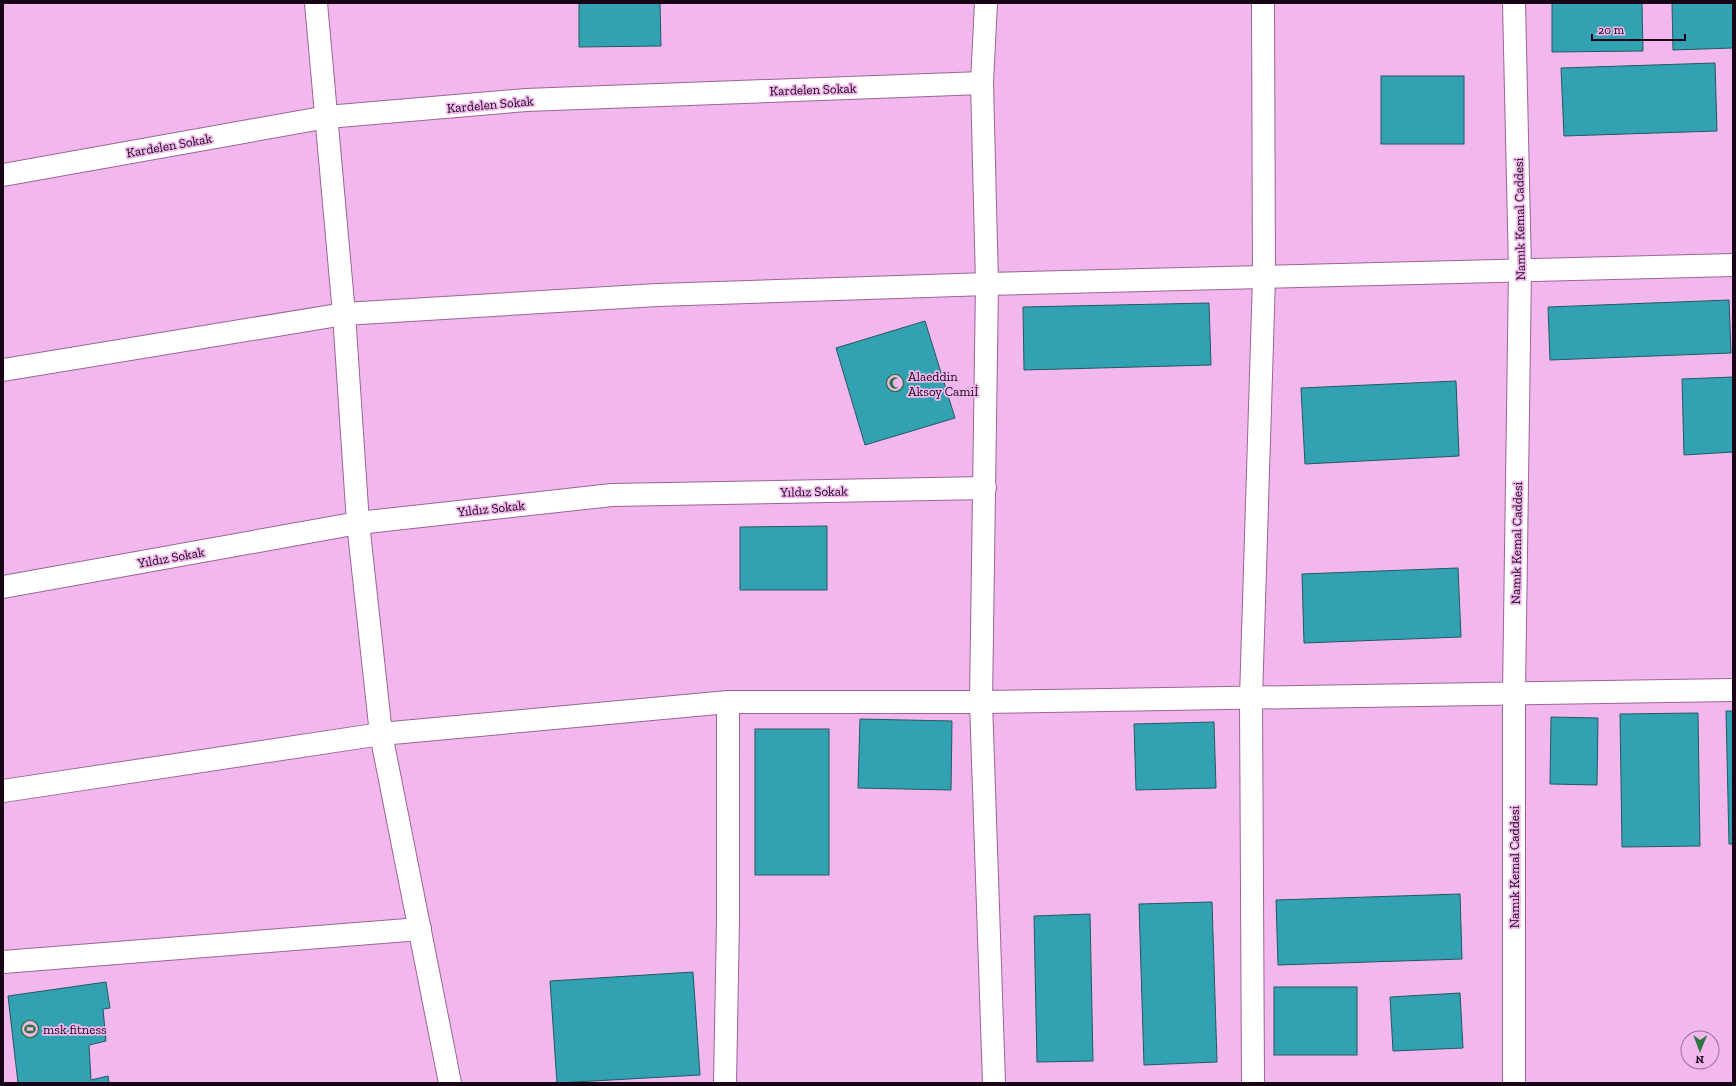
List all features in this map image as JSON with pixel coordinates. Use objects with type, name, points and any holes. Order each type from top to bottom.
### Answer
[{"type":"street","points":[[316,3],[344,314],[358,523],[381,734],[450,1083]]},
{"type":"street","points":[[986,3],[982,83],[987,284],[981,702],[994,1083]]},
{"type":"street","points":[[1253,1083],[1251,698],[1264,278],[1263,3]]},
{"type":"street","name":"Namık Kemal Caddesi","points":[[1514,3],[1520,270],[1514,694],[1514,1083]]},
{"type":"street","name":"Kardelen Sokak","points":[[3,175],[327,117],[526,100],[982,83]]},
{"type":"street","points":[[3,370],[344,314],[657,295],[987,284],[1264,278],[1733,264]]},
{"type":"street","name":"Yıldız Sokak","points":[[3,587],[358,523],[612,495],[984,488]]},
{"type":"street","points":[[3,791],[381,734],[728,702],[981,702],[1733,690]]},
{"type":"street","points":[[725,1083],[728,920],[728,702]]},
{"type":"street","points":[[3,962],[420,929]]},
{"type":"building","points":[[579,3],[660,3],[661,46],[579,47]]},
{"type":"building","points":[[1552,3],[1642,3],[1643,51],[1552,52]]},
{"type":"building","points":[[1672,3],[1733,3],[1733,48],[1673,50]]},
{"type":"building","points":[[1715,63],[1717,131],[1564,136],[1561,68]]},
{"type":"building","points":[[1381,76],[1464,76],[1464,144],[1381,144]]},
{"type":"building","points":[[1729,300],[1731,353],[1550,360],[1548,307]]},
{"type":"building","points":[[1209,303],[1211,365],[1024,370],[1023,307]]},
{"type":"building","name":"Alaeddin Aksoy Camiİ","points":[[925,321],[955,418],[865,445],[836,348]]},
{"type":"building","points":[[1733,377],[1733,452],[1684,455],[1682,379]]},
{"type":"building","points":[[1456,381],[1459,456],[1305,464],[1301,388]]},
{"type":"building","points":[[827,526],[827,590],[740,590],[740,527]]},
{"type":"building","points":[[1458,568],[1461,637],[1304,643],[1302,574]]},
{"type":"building","points":[[1726,711],[1733,711],[1733,844],[1729,844]]},
{"type":"building","points":[[1698,713],[1700,846],[1622,847],[1620,714]]},
{"type":"building","points":[[1551,717],[1598,718],[1597,785],[1550,784]]},
{"type":"building","points":[[860,719],[952,721],[951,790],[858,788]]},
{"type":"building","points":[[1214,722],[1216,788],[1136,790],[1134,724]]},
{"type":"building","points":[[755,729],[829,729],[829,875],[755,875]]},
{"type":"building","points":[[1460,894],[1462,959],[1278,965],[1276,900]]},
{"type":"building","points":[[1212,902],[1217,1062],[1144,1065],[1139,904]]},
{"type":"building","points":[[1090,914],[1093,1061],[1037,1062],[1034,916]]},
{"type":"building","points":[[693,972],[700,1075],[557,1083],[550,981]]},
{"type":"building","points":[[106,982],[110,1008],[103,1009],[106,1041],[89,1045],[91,1080],[108,1076],[109,1083],[18,1083],[8,996]]},
{"type":"building","points":[[1274,987],[1357,987],[1357,1055],[1274,1055]]},
{"type":"building","points":[[1460,993],[1463,1048],[1393,1051],[1390,997]]},
{"type":"place","name":"Alaeddin Aksoy Camiİ","points":[[895,383]]},
{"type":"place","name":"msk fitness","points":[[30,1029]]}]
